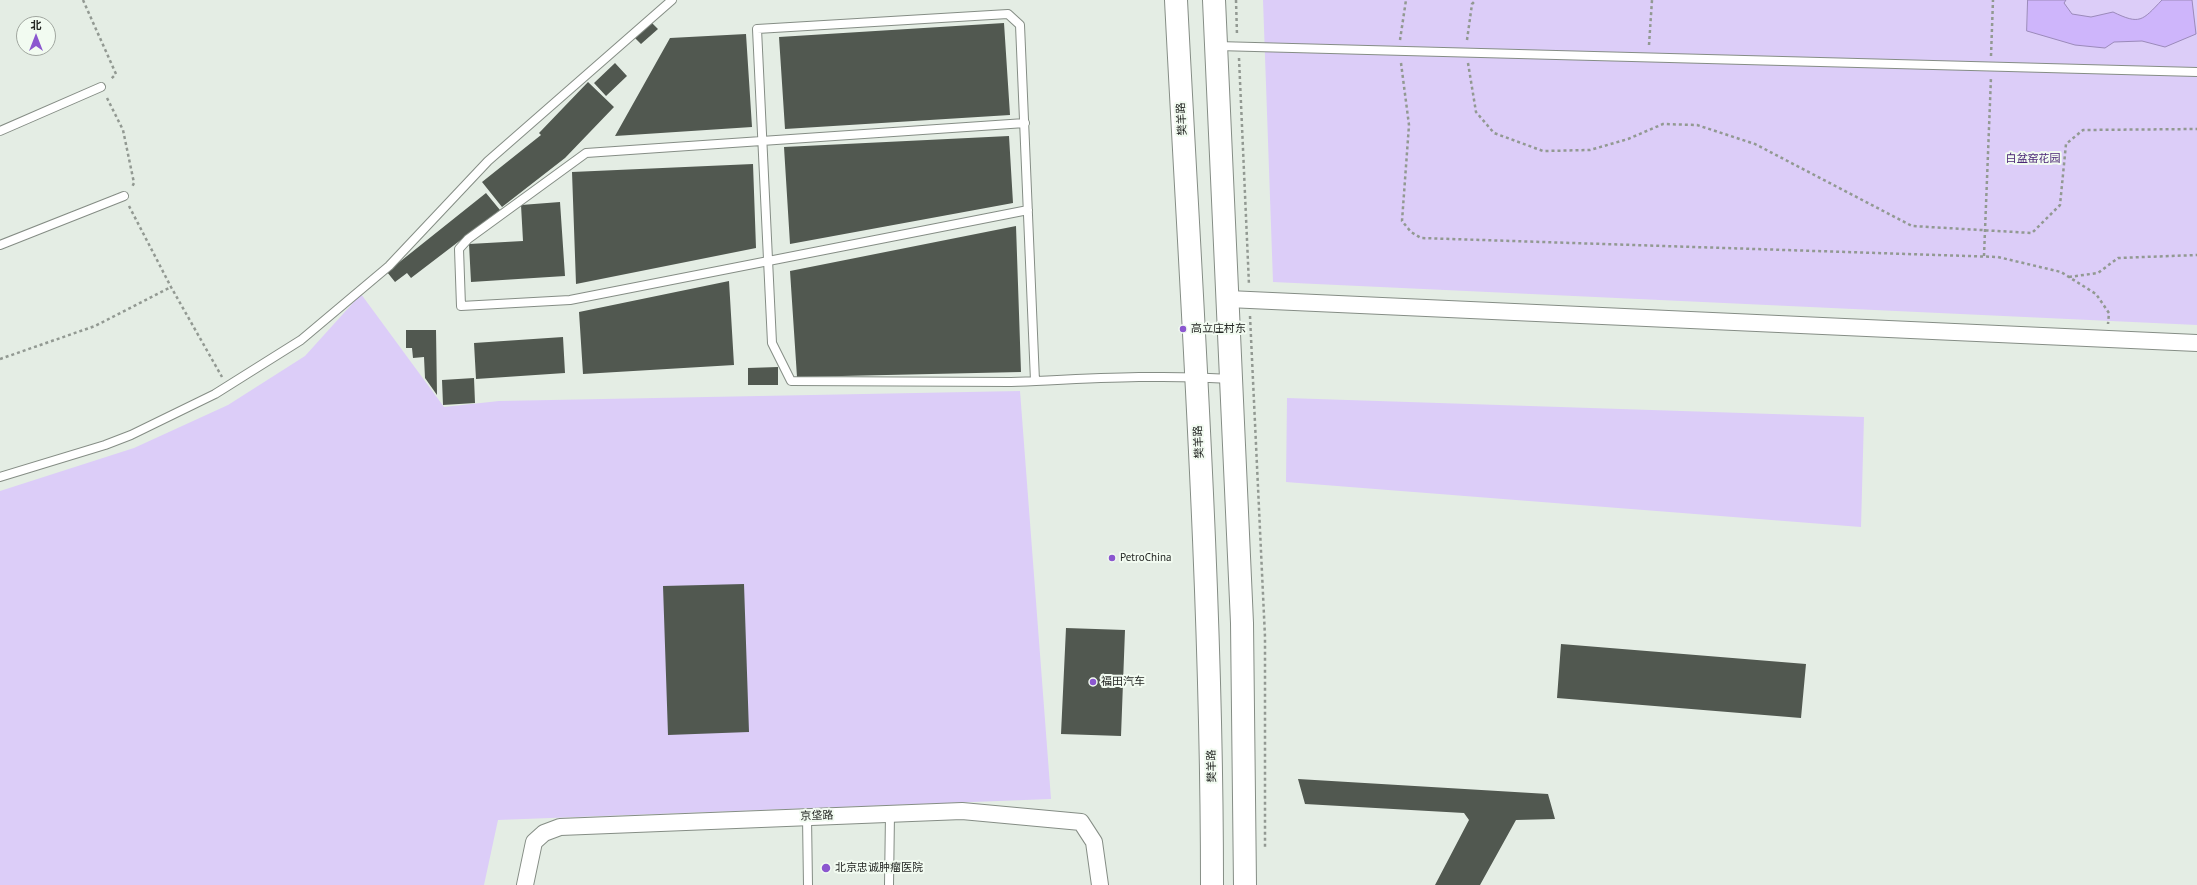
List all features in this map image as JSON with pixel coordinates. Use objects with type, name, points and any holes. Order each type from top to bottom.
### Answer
[{"type":"main road","name":"樊羊路","points":[[1176,0],[1208,629],[1212,777],[1212,885]]},
{"type":"main road","points":[[1214,0],[1242,623],[1246,885]]},
{"type":"street","points":[[1228,299],[2197,343]]},
{"type":"street","name":"京垡路","points":[[525,885],[534,842],[544,833],[560,827],[962,811],[1081,822],[1094,842],[1100,885]]},
{"type":"lane","points":[[0,477],[105,445],[131,435],[215,394],[300,340],[389,266],[488,161],[672,0]]},
{"type":"lane","points":[[1035,381],[1020,25],[1008,14],[757,29],[772,343],[791,381],[1035,381],[1143,376],[1231,379]]},
{"type":"lane","points":[[1216,46],[2197,72]]},
{"type":"lane","points":[[0,131],[101,87]]},
{"type":"lane","points":[[1024,123],[586,153],[468,239],[459,249],[461,306],[570,300],[1028,210]]},
{"type":"lane","points":[[0,245],[124,196]]},
{"type":"lane","points":[[889,885],[890,814]]},
{"type":"lane","points":[[807,817],[808,885]]},
{"type":"path","points":[[83,0],[116,74],[101,87],[123,130],[134,183],[124,196],[171,288],[227,386]]},
{"type":"path","points":[[1406,0],[1399,51],[1409,125],[1402,221],[1411,232],[1421,238],[1998,257],[2054,270],[2069,277],[2096,294],[2109,312],[2106,339]]},
{"type":"path","points":[[1476,0],[1472,4],[1468,31],[1467,53],[1476,112],[1494,133],[1543,151],[1590,150],[1628,139],[1663,124],[1697,125],[1755,144],[1912,226],[2032,233],[2060,205],[2066,144],[2083,130],[2197,130]]},
{"type":"path","points":[[1648,58],[1652,0]]},
{"type":"path","points":[[1984,256],[1993,0]]},
{"type":"path","points":[[2069,277],[2098,273],[2118,258],[2197,255]]},
{"type":"path","points":[[0,359],[95,326],[171,288]]},
{"type":"green space","name":"白盆窑花园","points":[[1263,0],[2197,0],[2197,325],[1273,282]]},
{"type":"green space","points":[[361,294],[444,407],[499,401],[1020,391],[1051,799],[498,820],[484,885],[0,885],[0,491],[134,448],[228,405],[305,356]]},
{"type":"green space","points":[[1287,398],[1864,417],[1861,527],[1286,482]]},
{"type":"shaded area","points":[[2028,0],[2066,0],[2064,3],[2072,14],[2091,17],[2113,12],[2129,19],[2140,19],[2150,13],[2162,0],[2192,0],[2196,34],[2165,47],[2142,41],[2114,42],[2105,48],[2075,45],[2027,31]]},
{"type":"building","points":[[652,23],[658,29],[641,44],[635,38]]},
{"type":"building","points":[[1004,23],[1010,115],[785,129],[779,37]]},
{"type":"building","points":[[746,34],[752,127],[615,136],[670,38]]},
{"type":"building","points":[[615,63],[627,76],[606,96],[594,83]]},
{"type":"building","points":[[588,82],[614,107],[565,158],[502,207],[482,182],[541,135],[539,133]]},
{"type":"building","points":[[1009,136],[1013,203],[790,244],[784,147]]},
{"type":"building","points":[[753,164],[756,248],[576,284],[572,172]]},
{"type":"building","points":[[486,193],[500,210],[411,278],[407,273],[395,282],[387,272]]},
{"type":"building","points":[[560,202],[565,276],[471,282],[469,244],[523,241],[521,205]]},
{"type":"building","points":[[1016,226],[1021,372],[797,377],[790,271]]},
{"type":"building","points":[[729,281],[734,365],[583,374],[579,312]]},
{"type":"building","points":[[406,330],[436,330],[437,395],[425,378],[424,357],[413,358],[412,348],[406,348]]},
{"type":"building","points":[[563,337],[565,373],[476,379],[474,343]]},
{"type":"building","points":[[778,367],[778,385],[748,385],[748,368]]},
{"type":"building","points":[[474,378],[475,403],[443,405],[442,380]]},
{"type":"building","points":[[744,584],[749,732],[668,735],[663,586]]},
{"type":"building","name":"福田汽车","points":[[1066,628],[1125,630],[1121,736],[1061,734]]},
{"type":"building","points":[[1561,644],[1806,664],[1801,718],[1557,698]]},
{"type":"building","points":[[1298,779],[1548,794],[1555,819],[1516,820],[1480,885],[1435,885],[1469,820],[1464,813],[1305,804]]},
{"type":"place","name":"高立庄村东","points":[[1183,329]]},
{"type":"place","name":"PetroChina","points":[[1112,558]]},
{"type":"place","name":"福田汽车","points":[[1093,682]]},
{"type":"place","name":"北京忠诚肿瘤医院","points":[[826,868]]}]
